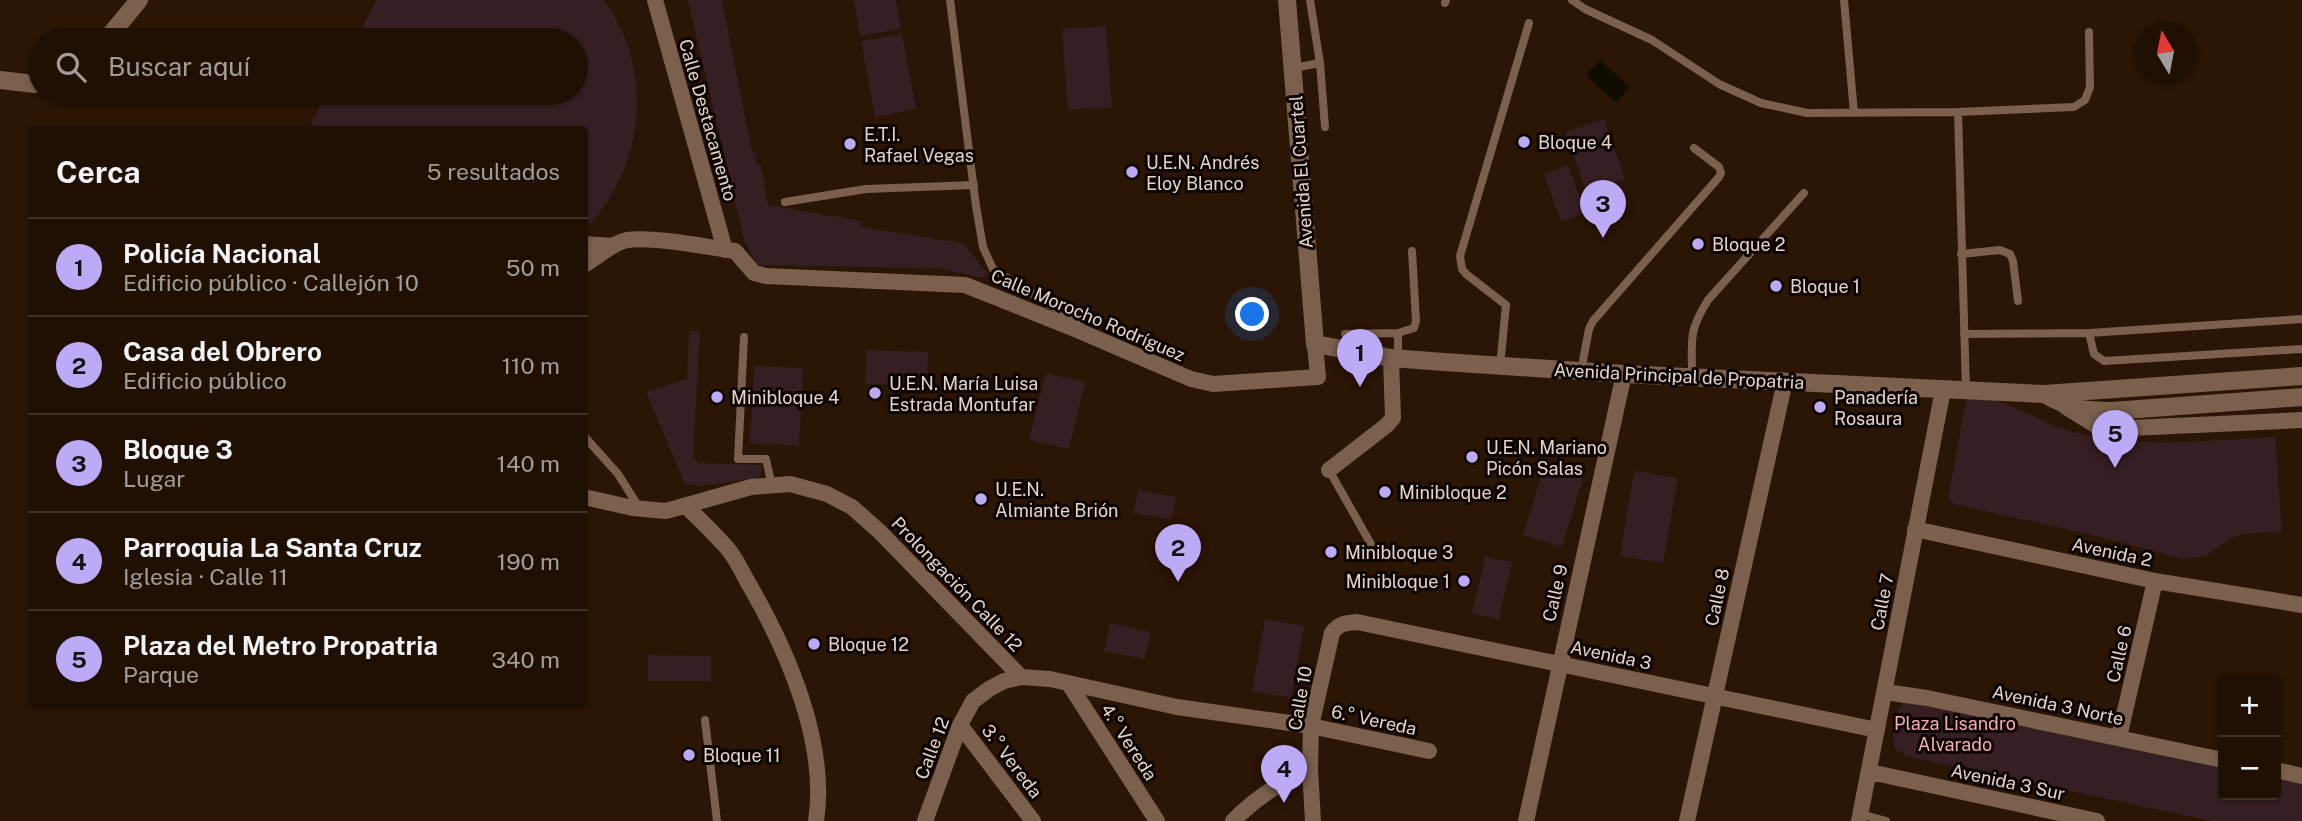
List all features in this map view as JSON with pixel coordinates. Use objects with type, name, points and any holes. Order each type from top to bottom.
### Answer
[{"type":"main road","points":[[116,28],[139,0]]},
{"type":"main road","name":"Avenida El Cuartel","points":[[1287,0],[1315,344]]},
{"type":"main road","points":[[0,80],[28,81]]},
{"type":"main road","name":"Avenida Principal de Propatria","points":[[1315,344],[1394,358],[1500,366],[2044,394],[2302,376]]},
{"type":"main road","name":"Avenida Principal de Propatria","points":[[2044,394],[2082,411],[2302,397]]},
{"type":"street","name":"Calle Destacamento","points":[[655,0],[730,250]]},
{"type":"street","points":[[588,262],[625,241],[645,239],[730,250]]},
{"type":"street","points":[[588,244],[613,246]]},
{"type":"street","name":"Calle Morocho Rodríguez","points":[[730,250],[754,273],[766,276],[965,285],[1191,379],[1213,384],[1318,377],[1315,344]]},
{"type":"street","points":[[1329,470],[1393,418],[1394,358]]},
{"type":"street","name":"Calle 9","points":[[1526,821],[1624,374]]},
{"type":"street","name":"Calle 8","points":[[1688,821],[1784,381]]},
{"type":"street","name":"Calle 7","points":[[1860,818],[1943,390]]},
{"type":"street","name":"Avenida Principal de Propatria","points":[[2064,405],[2095,425],[2109,429],[2302,420]]},
{"type":"street","name":"Prolongación Calle 12","points":[[588,498],[640,509],[666,511],[751,487],[790,484],[806,487],[852,507],[880,532],[1021,677],[1050,679],[1178,706],[1311,726]]},
{"type":"street","points":[[686,506],[729,551],[766,614],[798,689],[816,757],[819,786],[816,821]]},
{"type":"street","name":"Avenida 2","points":[[1915,529],[2155,580],[2302,605]]},
{"type":"street","name":"Calle 6","points":[[2119,737],[2155,580]]},
{"type":"street","name":"Avenida 3","points":[[1337,626],[1357,622],[1877,730]]},
{"type":"street","name":"Calle 10","points":[[1313,821],[1311,726],[1332,633],[1337,626]]},
{"type":"street","name":"Calle 12","points":[[925,821],[960,725],[973,701],[1004,681],[1021,677]]},
{"type":"street","name":"4.° Vereda","points":[[1069,684],[1157,821]]},
{"type":"street","name":"Avenida 3 Norte","points":[[1885,692],[2218,759]]},
{"type":"street","name":"3.° Vereda","points":[[960,725],[1033,821]]},
{"type":"street","name":"6.° Vereda","points":[[1311,726],[1429,751]]},
{"type":"street","points":[[1233,821],[1248,806],[1282,781],[1310,768]]},
{"type":"street","points":[[2281,771],[2302,776]]},
{"type":"street","name":"Avenida 3 Sur","points":[[1870,772],[2097,821]]},
{"type":"lane","points":[[950,0],[980,236],[993,269],[1121,350]]},
{"type":"lane","points":[[1310,0],[1320,63],[1325,127]]},
{"type":"lane","points":[[1572,0],[1585,9],[1652,40],[1719,84],[1761,103],[1807,113],[1958,113],[2074,107],[2085,100],[2091,87],[2089,32]]},
{"type":"lane","points":[[1844,0],[1854,113]]},
{"type":"lane","points":[[1500,366],[1506,305],[1462,269],[1460,256],[1529,23]]},
{"type":"lane","points":[[1293,68],[1320,63]]},
{"type":"lane","points":[[1958,113],[1966,390]]},
{"type":"lane","points":[[1581,371],[1593,321],[1719,177],[1719,167],[1694,148]]},
{"type":"lane","points":[[785,202],[866,189],[974,186]]},
{"type":"lane","points":[[1692,376],[1692,331],[1708,300],[1804,193]]},
{"type":"lane","points":[[1962,254],[2000,250],[2010,254],[2018,301]]},
{"type":"lane","points":[[1345,334],[1398,333],[1416,326],[1412,251]]},
{"type":"lane","points":[[1964,334],[2089,333],[2302,319]]},
{"type":"lane","points":[[1394,358],[1398,333]]},
{"type":"lane","points":[[2089,333],[2094,354],[2104,361],[2302,349]]},
{"type":"lane","points":[[744,337],[738,459],[766,459],[772,486]]},
{"type":"lane","points":[[588,440],[618,474],[640,509]]},
{"type":"lane","points":[[1329,470],[1376,553]]},
{"type":"lane","points":[[705,720],[717,821]]},
{"type":"lane","points":[[1860,818],[1886,821]]},
{"type":"green space","points":[[377,0],[604,0],[627,44],[637,93],[632,143],[625,167],[598,215],[588,225],[588,126],[310,126],[320,105],[588,105],[588,28],[362,28]]},
{"type":"green space","points":[[688,0],[722,0],[752,153],[755,153],[757,166],[761,165],[768,205],[862,221],[861,227],[963,243],[987,273],[982,278],[937,268],[757,265],[744,240]]},
{"type":"green space","points":[[854,0],[896,0],[901,29],[860,36]]},
{"type":"green space","points":[[1106,26],[1112,107],[1068,110],[1062,29]]},
{"type":"green space","points":[[902,34],[916,109],[875,117],[861,41]]},
{"type":"green space","points":[[1604,119],[1625,179],[1586,192],[1566,132]]},
{"type":"green space","points":[[1568,165],[1585,213],[1561,222],[1544,174]]},
{"type":"green space","points":[[689,331],[700,331],[693,457],[699,463],[763,465],[759,478],[700,486],[685,484],[646,392],[687,379]]},
{"type":"green space","points":[[866,350],[928,352],[927,386],[865,384]]},
{"type":"green space","points":[[754,366],[803,368],[799,446],[750,443]]},
{"type":"green space","points":[[1046,373],[1085,382],[1069,449],[1029,440]]},
{"type":"green space","points":[[1967,395],[2003,403],[2063,429],[2098,438],[2174,442],[2275,437],[2282,532],[2242,534],[2205,556],[2184,559],[1950,502],[1948,498]]},
{"type":"green space","points":[[1545,464],[1584,475],[1562,547],[1523,535]]},
{"type":"green space","points":[[1634,471],[1678,478],[1663,563],[1620,556]]},
{"type":"green space","points":[[1138,490],[1176,497],[1171,519],[1134,513]]},
{"type":"green space","points":[[1486,556],[1512,562],[1498,620],[1472,613]]},
{"type":"green space","points":[[1265,619],[1304,626],[1291,698],[1252,691]]},
{"type":"green space","points":[[1110,623],[1150,632],[1145,659],[1104,651]]},
{"type":"green space","points":[[648,655],[711,656],[711,681],[648,681]]},
{"type":"green space","name":"Plaza Lisandro Alvarado","points":[[1908,695],[2218,761],[2218,800],[2281,800],[2281,775],[2302,779],[2302,821],[2212,821],[1906,756],[1895,749],[1893,735],[1897,714]]},
{"type":"shaded area","points":[[1600,60],[1630,87],[1616,103],[1586,75]]},
{"type":"place","name":"Bloque 4","points":[[1524,142]]},
{"type":"place","name":"E.T.I. Rafael Vegas","points":[[850,144]]},
{"type":"place","name":"U.E.N. Andrés Eloy Blanco","points":[[1132,172]]},
{"type":"place","name":"Bloque 3","points":[[1603,238]]},
{"type":"place","name":"Bloque 2","points":[[1698,244]]},
{"type":"place","name":"Bloque 1","points":[[1776,286]]},
{"type":"place","name":"Policía Nacional","points":[[1360,387]]},
{"type":"place","name":"U.E.N. María Luisa Estrada Montufar","points":[[875,393]]},
{"type":"place","name":"Minibloque 4","points":[[717,397]]},
{"type":"place","name":"Panadería Rosaura","points":[[1820,407]]},
{"type":"place","name":"U.E.N. Mariano Picón Salas","points":[[1472,457]]},
{"type":"place","name":"Plaza del Metro Propatria","points":[[2115,468]]},
{"type":"place","name":"Minibloque 2","points":[[1385,492]]},
{"type":"place","name":"U.E.N. Almiante Brión","points":[[981,499]]},
{"type":"place","name":"Minibloque 3","points":[[1331,552]]},
{"type":"place","name":"Minibloque 1","points":[[1464,581]]},
{"type":"place","name":"Casa del Obrero","points":[[1178,582]]},
{"type":"place","name":"Bloque 12","points":[[814,644]]},
{"type":"place","name":"Bloque 11","points":[[689,755]]},
{"type":"place","name":"Parroquia La Santa Cruz","points":[[1284,803]]}]
